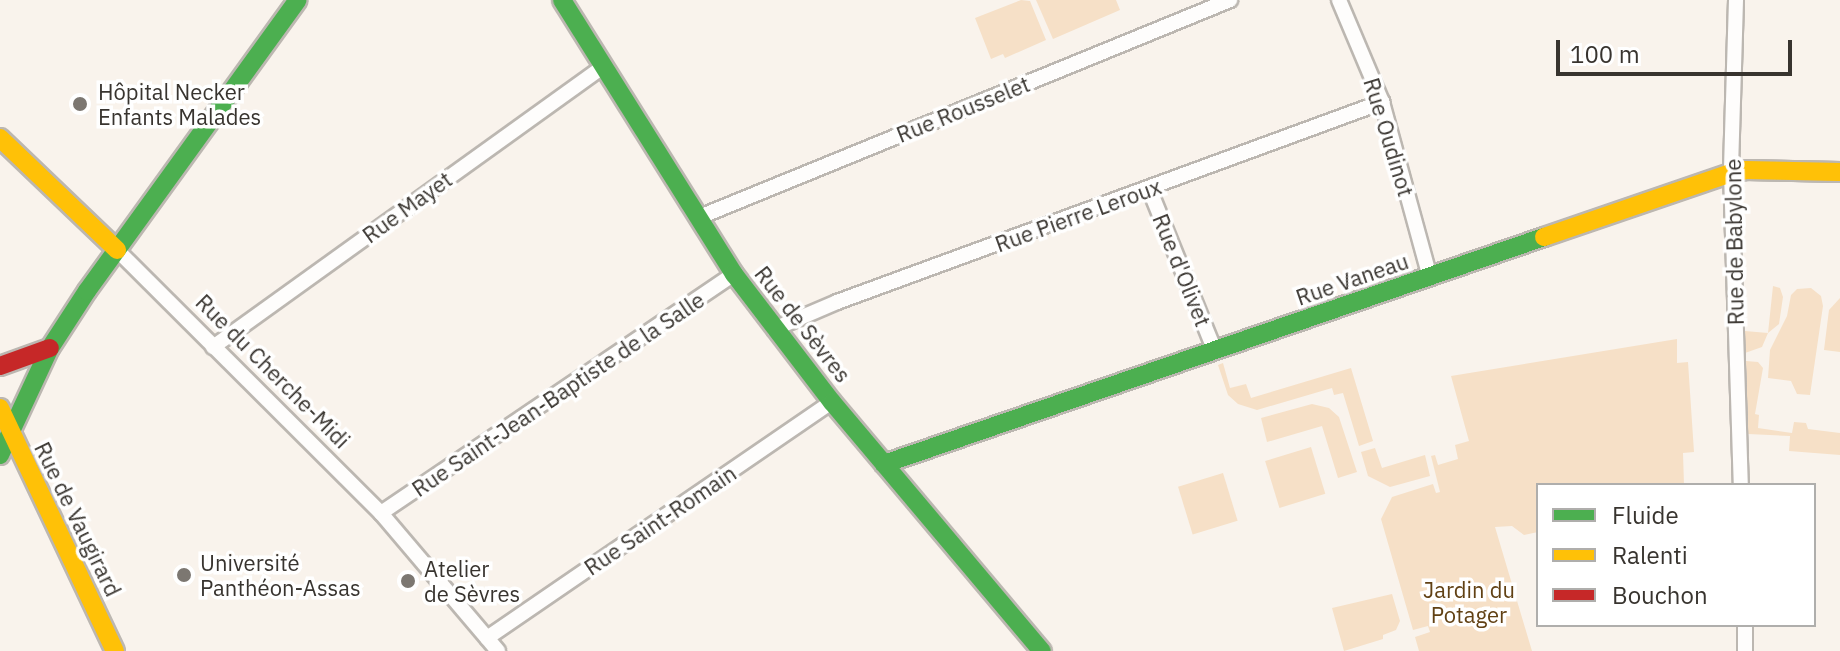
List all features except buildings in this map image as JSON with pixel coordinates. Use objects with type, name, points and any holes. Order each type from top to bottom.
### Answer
[{"type":"main road","points":[[0,455],[50,348],[298,0]]},
{"type":"main road","name":"Rue de Sèvres","points":[[562,0],[697,218],[774,329],[1042,651]]},
{"type":"main road","name":"Rue du Cherche-Midi","points":[[0,138],[117,250]]},
{"type":"main road","name":"Rue Vaneau","points":[[884,464],[1731,173],[1746,170],[1840,172]]},
{"type":"main road","points":[[0,366],[50,348]]},
{"type":"main road","name":"Rue de Vaugirard","points":[[0,408],[115,651]]},
{"type":"street","name":"Rue Rousselet","points":[[697,218],[1230,0]]},
{"type":"street","name":"Rue Oudinot","points":[[1339,0],[1382,102],[1430,278]]},
{"type":"street","name":"Rue de Babylone","points":[[1736,0],[1731,173],[1741,483]]},
{"type":"street","name":"Rue Mayet","points":[[213,347],[602,67]]},
{"type":"street","name":"Rue Pierre Leroux","points":[[774,329],[837,302],[1382,102]]},
{"type":"street","name":"Rue d'Olivet","points":[[1149,188],[1215,351]]},
{"type":"street","name":"Rue du Cherche-Midi","points":[[117,250],[381,513],[498,651]]},
{"type":"street","name":"Rue Saint-Jean-Baptiste de la Salle","points":[[381,513],[734,274]]},
{"type":"street","name":"Rue Saint-Romain","points":[[487,638],[832,402]]},
{"type":"street","points":[[1745,627],[1745,651]]},
{"type":"green space","points":[[1021,0],[1030,1],[1046,40],[1005,58],[1003,54],[991,59],[975,18]]},
{"type":"green space","points":[[1036,0],[1116,0],[1120,10],[1053,39]]},
{"type":"green space","points":[[1773,286],[1780,288],[1783,297],[1779,324],[1768,333]]},
{"type":"green space","points":[[1811,288],[1821,296],[1823,306],[1810,395],[1797,394],[1791,381],[1768,378],[1770,350],[1787,316],[1791,295],[1797,289]]},
{"type":"green space","points":[[1840,298],[1840,352],[1824,350],[1829,310]]},
{"type":"green space","points":[[1745,331],[1768,333],[1762,347],[1745,353]]},
{"type":"green space","name":"Jardin du Potager","points":[[1677,339],[1677,363],[1688,362],[1694,452],[1683,453],[1684,483],[1536,483],[1536,532],[1524,535],[1512,526],[1495,527],[1532,651],[1419,651],[1415,637],[1430,632],[1428,626],[1413,630],[1381,519],[1392,497],[1433,484],[1436,493],[1440,492],[1431,456],[1435,455],[1438,465],[1458,459],[1455,445],[1469,441],[1451,376]]},
{"type":"green space","points":[[1746,361],[1758,362],[1763,368],[1755,414],[1759,415],[1758,428],[1792,433],[1794,422],[1806,423],[1808,429],[1840,433],[1840,455],[1789,451],[1790,436],[1748,434]]},
{"type":"green space","points":[[1223,363],[1230,388],[1246,384],[1251,398],[1351,368],[1373,441],[1359,446],[1343,393],[1334,395],[1332,388],[1257,410],[1238,404],[1228,395],[1218,365]]},
{"type":"green space","points":[[1312,404],[1329,408],[1339,417],[1357,472],[1338,478],[1322,426],[1267,442],[1261,418]]},
{"type":"green space","points":[[1311,447],[1325,494],[1279,508],[1265,461]]},
{"type":"green space","points":[[1375,448],[1382,468],[1425,455],[1430,476],[1390,487],[1368,476],[1361,452]]},
{"type":"green space","points":[[1223,473],[1238,521],[1193,535],[1178,487]]},
{"type":"green space","points":[[1392,594],[1400,621],[1396,630],[1383,635],[1383,639],[1344,651],[1332,608]]},
{"type":"traffic: fast","points":[[0,455],[50,348],[87,291],[298,0]]},
{"type":"traffic: fast","points":[[562,0],[734,274],[832,402],[1042,651]]},
{"type":"traffic: fast","points":[[884,464],[1544,237]]},
{"type":"traffic: slow","points":[[0,138],[117,250]]},
{"type":"traffic: slow","points":[[1544,237],[1731,173],[1746,170],[1840,172]]},
{"type":"traffic: slow","points":[[0,408],[115,651]]},
{"type":"traffic: jam","points":[[0,366],[50,348]]},
{"type":"place","name":"Hôpital Necker Enfants Malades","points":[[80,104]]},
{"type":"place","name":"Université Panthéon-Assas","points":[[184,575]]},
{"type":"place","name":"Atelier de Sèvres","points":[[408,581]]}]
